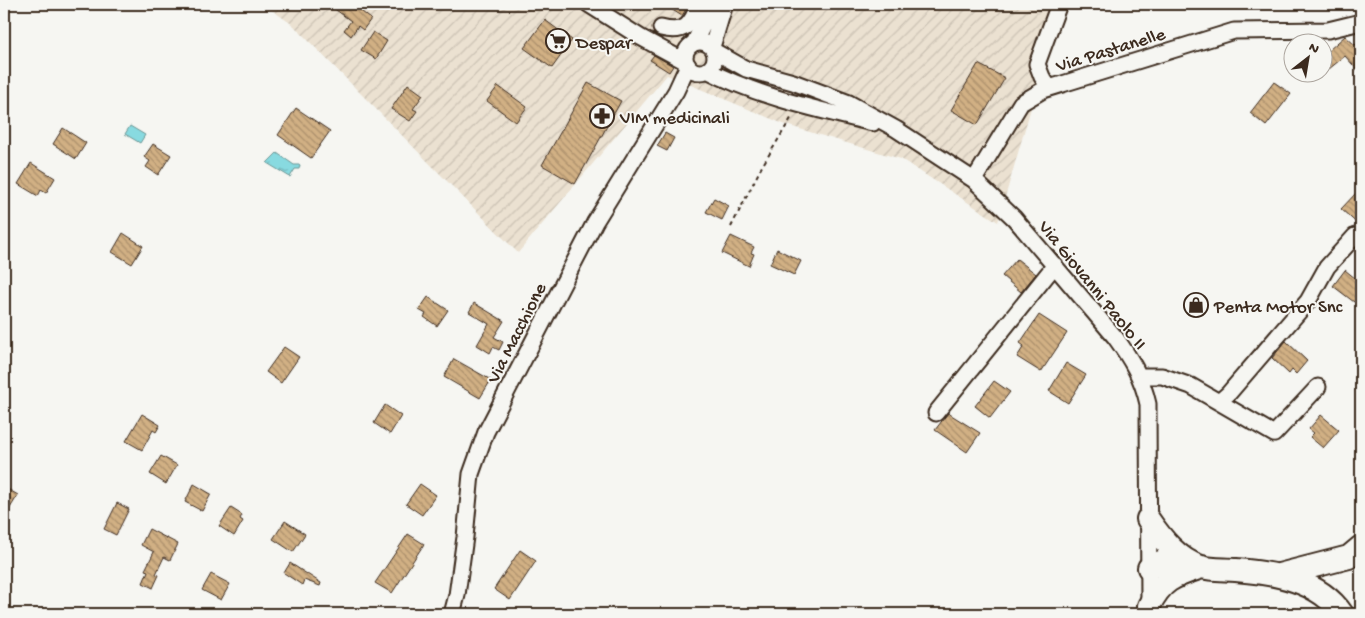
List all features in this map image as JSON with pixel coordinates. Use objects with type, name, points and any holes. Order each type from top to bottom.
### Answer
[{"type":"highway","points":[[1148,519],[1158,534],[1188,566]]},
{"type":"highway","points":[[1278,575],[1349,557],[1361,547]]},
{"type":"highway","points":[[1149,568],[1165,560],[1188,566],[1278,575],[1304,584],[1336,604],[1342,614]]},
{"type":"highway","points":[[1150,610],[1157,589],[1188,566]]},
{"type":"street","points":[[588,4],[694,70],[704,71],[715,60],[713,49],[725,4]]},
{"type":"street","points":[[661,28],[679,31],[688,26],[700,4]]},
{"type":"street","points":[[687,64],[686,53],[714,4]]},
{"type":"street","points":[[1049,88],[1037,64],[1059,4]]},
{"type":"street","name":"Via Pastanelle","points":[[974,180],[1021,103],[1049,88],[1234,31],[1328,30],[1361,22]]},
{"type":"street","points":[[640,38],[670,45],[704,42],[713,49]]},
{"type":"street","name":"Via Giovanni Paolo II","points":[[713,49],[746,69],[793,82],[849,103],[896,129],[974,180],[1014,218],[1115,337],[1130,357],[1140,376],[1148,404],[1150,610]]},
{"type":"street","name":"Via Macchione","points":[[452,614],[465,537],[471,474],[486,432],[595,222],[676,91],[687,64]]},
{"type":"street","name":"Via Giovanni Paolo II","points":[[704,71],[738,86],[798,104],[896,129]]},
{"type":"street","name":"Via Macchione","points":[[676,91],[704,71]]},
{"type":"street","points":[[1219,402],[1229,393],[1308,300],[1327,267],[1355,236]]},
{"type":"street","points":[[936,413],[1055,265]]},
{"type":"street","points":[[1140,376],[1162,376],[1191,386],[1274,434],[1318,387]]},
{"type":"path","points":[[731,227],[761,168],[798,104]]},
{"type":"shaded area","points":[[263,4],[1061,4],[998,222],[901,159],[786,125],[667,75],[518,253],[293,25]]},
{"type":"water","points":[[130,126],[145,135],[140,143],[125,134]]},
{"type":"water","points":[[277,153],[294,165],[300,165],[299,169],[295,169],[290,177],[267,163]]},
{"type":"building","points":[[328,4],[352,4],[371,19],[363,30],[358,26],[351,36],[344,30],[351,21]]},
{"type":"building","points":[[663,4],[689,4],[682,16]]},
{"type":"building","points":[[545,20],[572,40],[552,68],[524,48]]},
{"type":"building","points":[[373,32],[387,41],[376,59],[361,50]]},
{"type":"building","points":[[1345,36],[1355,45],[1361,39],[1361,74],[1345,56],[1332,67],[1332,47]]},
{"type":"building","points":[[654,55],[673,66],[669,72],[650,60]]},
{"type":"building","points":[[978,64],[1005,78],[977,125],[951,110]]},
{"type":"building","points":[[1274,82],[1291,94],[1266,126],[1250,113]]},
{"type":"building","points":[[588,83],[621,101],[575,184],[542,165]]},
{"type":"building","points":[[408,84],[423,95],[413,109],[417,111],[410,121],[391,109]]},
{"type":"building","points":[[498,86],[527,107],[516,122],[487,101]]},
{"type":"building","points":[[296,108],[330,131],[311,158],[278,135]]},
{"type":"building","points":[[63,128],[86,143],[76,159],[53,144]]},
{"type":"building","points":[[665,133],[674,138],[667,151],[657,146]]},
{"type":"building","points":[[153,144],[171,155],[158,175],[146,167],[150,161],[144,157]]},
{"type":"building","points":[[31,163],[55,178],[46,193],[41,190],[38,196],[18,184]]},
{"type":"building","points":[[1357,192],[1361,196],[1361,227],[1341,209]]},
{"type":"building","points":[[714,198],[729,206],[722,220],[706,212]]},
{"type":"building","points":[[123,233],[143,246],[132,264],[112,252]]},
{"type":"building","points":[[731,236],[754,247],[751,253],[754,254],[749,266],[722,253]]},
{"type":"building","points":[[777,249],[801,261],[794,275],[770,264]]},
{"type":"building","points":[[1017,259],[1036,274],[1021,292],[1002,276]]},
{"type":"building","points":[[1345,270],[1361,283],[1355,291],[1359,295],[1354,302],[1333,286]]},
{"type":"building","points":[[428,297],[448,310],[437,326],[424,317],[426,314],[419,310]]},
{"type":"building","points":[[474,303],[504,321],[494,337],[503,342],[499,350],[493,347],[490,353],[477,345],[489,324],[469,312]]},
{"type":"building","points":[[1039,315],[1067,333],[1041,372],[1017,357],[1024,346],[1020,343]]},
{"type":"building","points":[[1286,341],[1307,361],[1296,374],[1292,370],[1289,374],[1272,358]]},
{"type":"building","points":[[284,347],[299,357],[281,383],[266,372]]},
{"type":"building","points":[[454,359],[491,380],[480,398],[444,377]]},
{"type":"building","points":[[1066,363],[1086,375],[1068,403],[1049,391]]},
{"type":"building","points":[[994,381],[1010,392],[990,418],[975,406]]},
{"type":"building","points":[[385,405],[401,416],[390,434],[374,423]]},
{"type":"building","points":[[948,413],[980,433],[967,452],[935,430]]},
{"type":"building","points":[[142,414],[160,425],[156,432],[153,430],[142,450],[126,441]]},
{"type":"building","points":[[1321,415],[1339,430],[1323,448],[1310,437],[1314,433],[1309,429]]},
{"type":"building","points":[[161,456],[177,465],[166,484],[150,474]]},
{"type":"building","points":[[194,484],[211,494],[202,511],[185,502]]},
{"type":"building","points":[[420,484],[436,495],[422,515],[406,504]]},
{"type":"building","points":[[4,487],[18,495],[4,518]]},
{"type":"building","points":[[117,503],[129,509],[116,535],[104,529]]},
{"type":"building","points":[[231,508],[242,515],[240,519],[243,521],[234,536],[219,526]]},
{"type":"building","points":[[285,521],[305,534],[293,552],[273,539]]},
{"type":"building","points":[[149,529],[178,544],[170,560],[164,557],[156,574],[159,575],[153,588],[143,583],[148,571],[145,570],[154,552],[141,545]]},
{"type":"building","points":[[408,534],[424,544],[392,593],[375,583]]},
{"type":"building","points":[[520,550],[536,561],[510,600],[494,589]]},
{"type":"building","points":[[290,563],[321,583],[320,586],[304,580],[302,585],[284,573]]},
{"type":"building","points":[[211,574],[230,584],[221,600],[202,590]]},
{"type":"place","name":"Despar","points":[[558,41]]},
{"type":"place","name":"VIM medicinali","points":[[602,116]]},
{"type":"place","name":"Penta Motor Snc","points":[[1196,305]]}]
